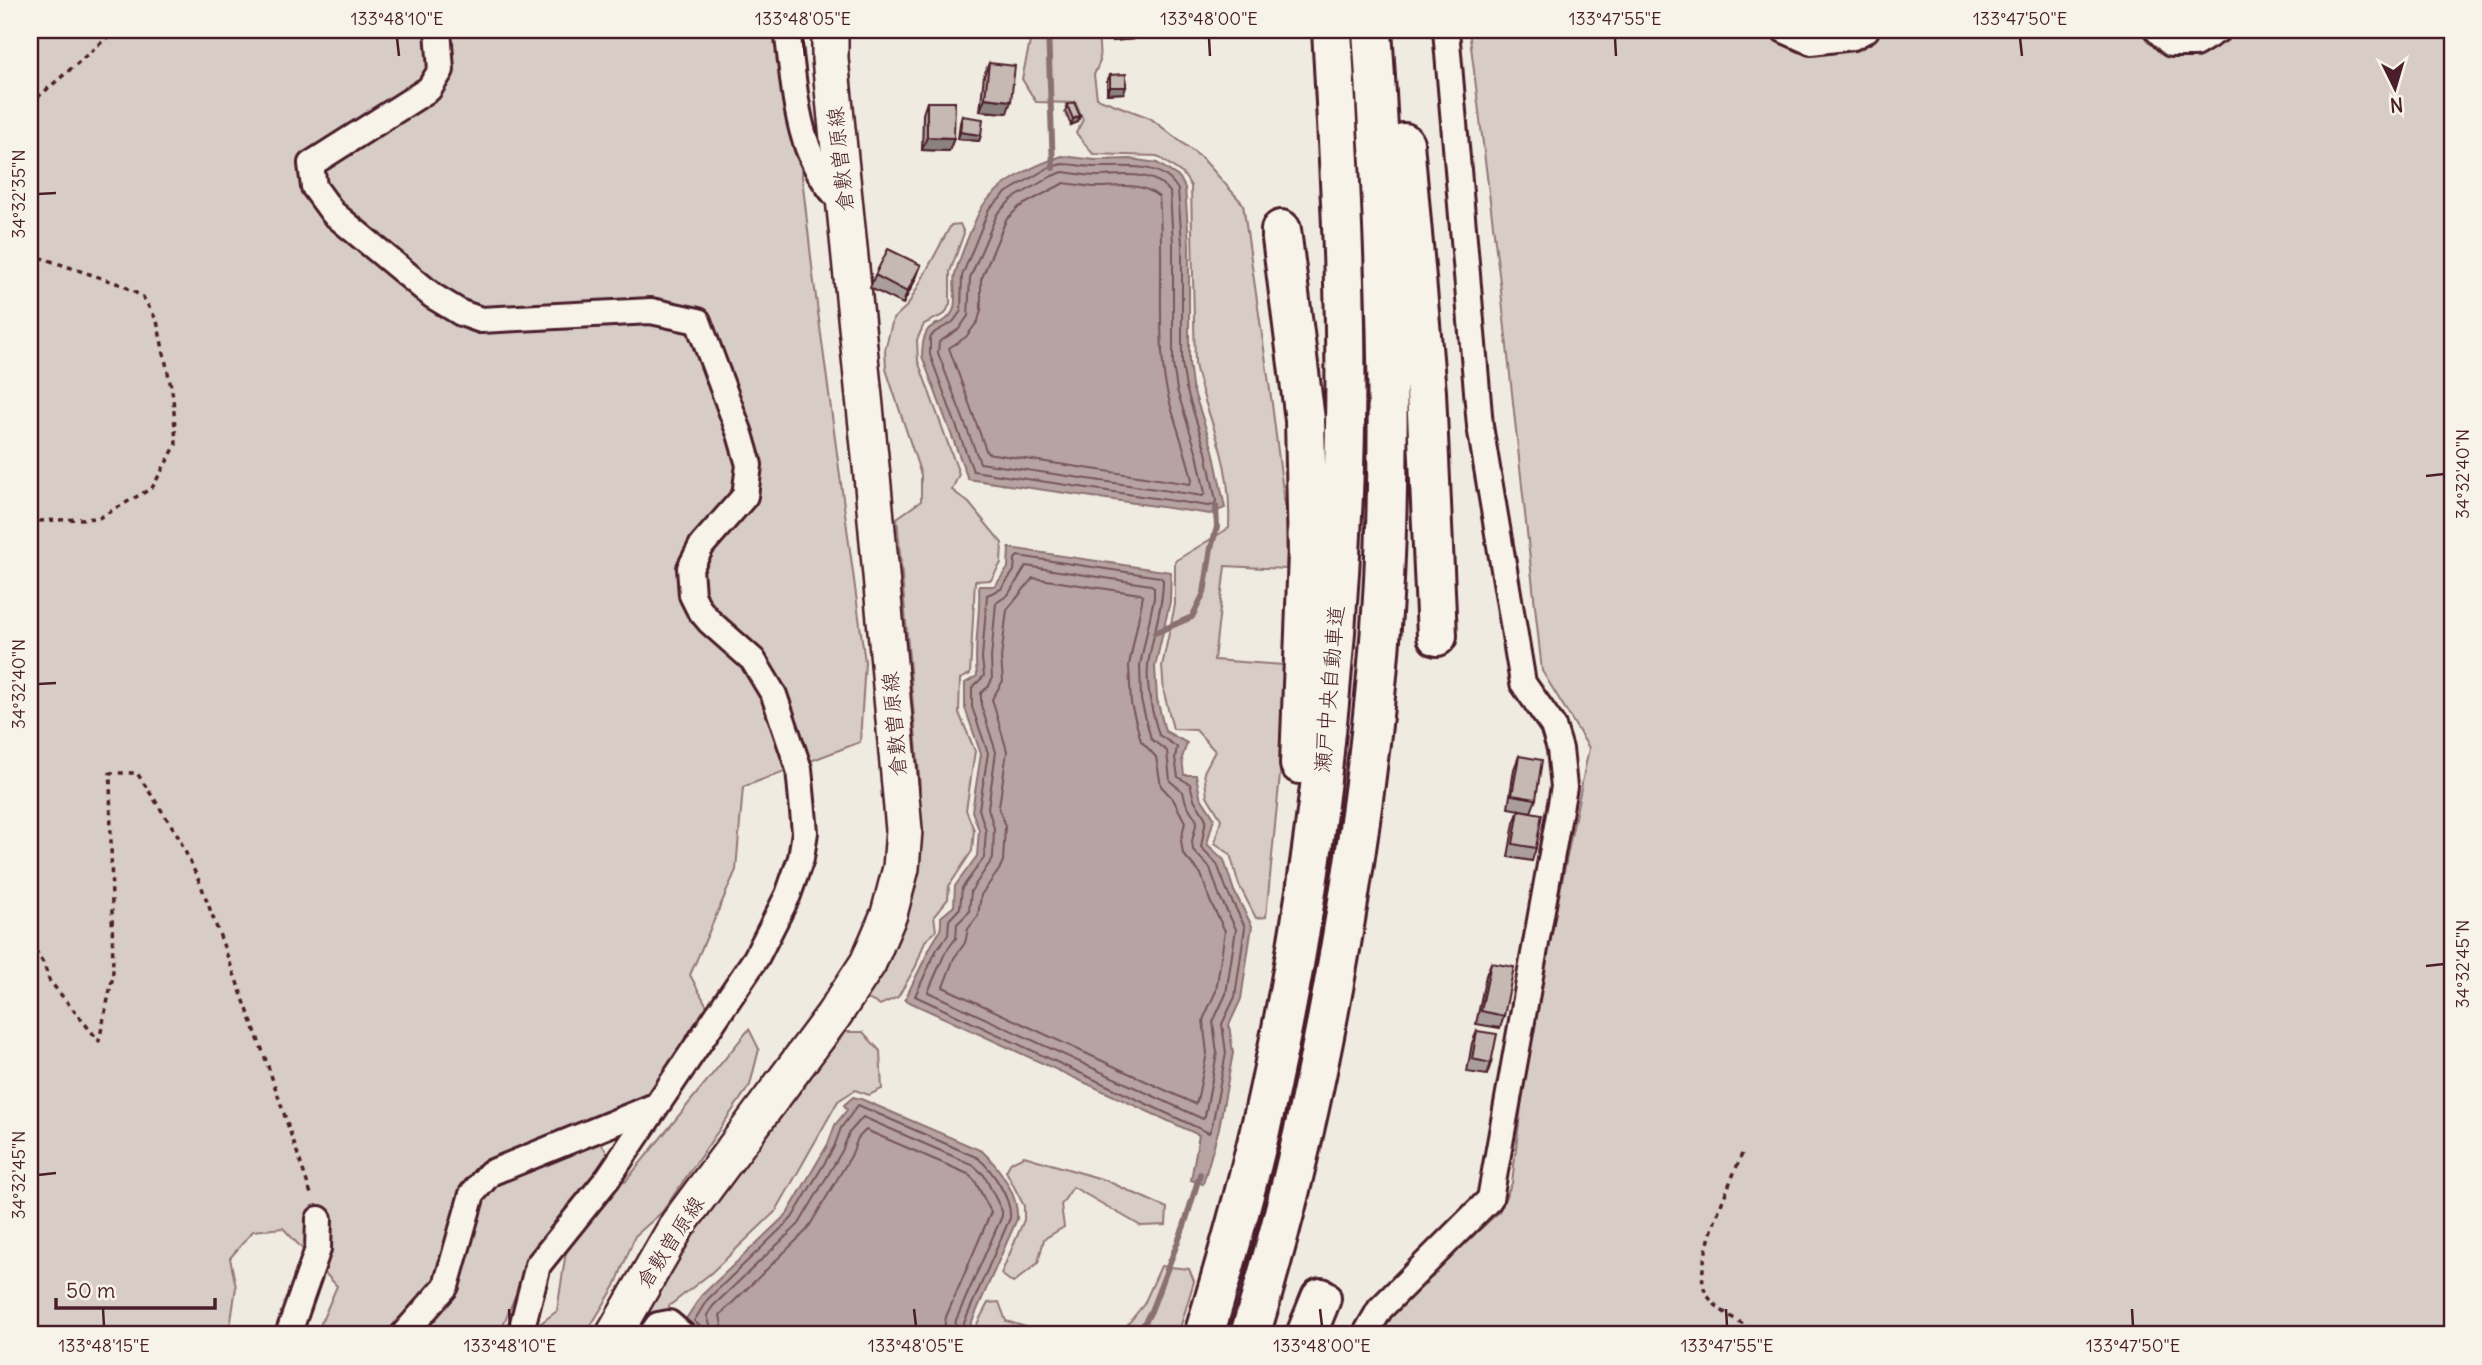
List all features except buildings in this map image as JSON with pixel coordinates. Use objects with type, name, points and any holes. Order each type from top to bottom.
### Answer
[{"type":"highway","name":"瀬戸中央自動車道","points":[[1204,1335],[1239,1213],[1273,1074],[1294,962],[1325,750],[1335,642],[1344,465],[1344,291],[1332,30]]},
{"type":"highway","points":[[1250,1335],[1283,1219],[1317,1074],[1346,918],[1377,675],[1384,579],[1388,367],[1382,179],[1372,30]]},
{"type":"highway","points":[[1387,30],[1406,153],[1424,366],[1437,636]]},
{"type":"highway","points":[[1281,230],[1306,420],[1308,554],[1294,962]]},
{"type":"highway","points":[[1306,1335],[1321,1298]]},
{"type":"street","points":[[438,30],[441,70],[429,89],[310,164],[314,187],[333,213],[433,296],[461,313],[481,320],[651,311],[698,320],[740,434],[748,465],[745,496],[702,545],[690,568],[692,595],[710,622],[753,660],[775,695],[799,769],[804,832],[801,858],[788,895],[756,958],[608,1178],[538,1265],[520,1335]]},
{"type":"street","points":[[787,30],[807,152],[828,189],[844,204]]},
{"type":"street","name":"倉敷曽原線","points":[[614,1335],[678,1224],[833,1016],[868,963],[889,914],[901,868],[904,830],[830,59],[830,30]]},
{"type":"street","points":[[1365,1335],[1380,1309],[1490,1199],[1564,787],[1560,749],[1553,726],[1523,682],[1480,426],[1446,30]]},
{"type":"street","points":[[1784,30],[1811,42],[1853,37],[1866,30]]},
{"type":"street","points":[[2157,30],[2171,44],[2195,44],[2218,30]]},
{"type":"street","points":[[403,1335],[446,1286],[472,1194],[490,1173],[655,1106]]},
{"type":"street","points":[[288,1335],[318,1249],[319,1219]]},
{"type":"street","points":[[651,1335],[658,1325],[669,1323],[683,1335]]},
{"type":"path","points":[[30,104],[116,30]]},
{"type":"path","points":[[30,254],[122,285],[143,297],[157,321],[173,396],[176,444],[152,488],[99,518],[38,521],[30,519]]},
{"type":"path","points":[[30,942],[44,964],[50,980],[99,1041],[113,976],[110,773],[136,774],[177,834],[201,885],[267,1063],[319,1219]]},
{"type":"path","points":[[1742,1154],[1720,1209],[1701,1270],[1706,1293],[1725,1313],[1762,1335]]},
{"type":"shaded area","points":[[30,30],[795,30],[790,69],[813,275],[865,662],[860,742],[743,787],[736,870],[690,975],[708,1008],[652,1094],[615,1107],[601,1143],[625,1182],[749,1029],[759,1049],[750,1085],[662,1212],[635,1236],[615,1286],[585,1335],[533,1335],[537,1326],[557,1311],[567,1245],[537,1243],[499,1335],[316,1335],[337,1286],[283,1228],[253,1231],[230,1258],[236,1287],[229,1335],[30,1335]]},
{"type":"shaded area","points":[[1016,30],[1098,30],[1100,61],[1094,75],[1097,98],[1150,118],[1203,159],[1243,204],[1287,523],[1286,569],[1225,566],[1214,660],[1284,665],[1284,734],[1266,917],[1256,918],[1239,885],[1230,854],[1215,843],[1221,819],[1207,796],[1204,772],[1215,751],[1196,730],[1173,729],[1164,693],[1162,666],[1175,605],[1175,561],[1229,528],[1225,471],[1195,364],[1191,186],[1183,174],[1157,156],[1093,154],[1076,133],[1083,120],[1076,103],[1036,102],[1022,79],[1031,37]]},
{"type":"shaded area","points":[[1469,30],[2452,30],[2452,1335],[1377,1335],[1380,1326],[1408,1296],[1499,1212],[1512,1183],[1527,1055],[1589,748],[1542,671],[1500,282]]},
{"type":"shaded area","points":[[960,224],[964,233],[950,272],[950,304],[945,314],[924,324],[917,340],[918,361],[959,474],[952,490],[969,503],[1002,543],[1001,563],[991,580],[975,581],[970,674],[960,679],[959,713],[975,751],[966,810],[974,830],[972,851],[949,886],[948,899],[934,916],[936,931],[925,941],[916,966],[898,997],[880,1005],[863,997],[914,843],[920,786],[897,518],[921,501],[921,475],[886,369],[885,350],[893,319],[908,305],[951,225]]},
{"type":"shaded area","points":[[841,1032],[863,1032],[880,1051],[882,1089],[869,1095],[855,1090],[838,1101],[776,1211],[711,1273],[669,1306],[671,1335],[629,1335],[684,1240]]},
{"type":"shaded area","points":[[1024,1156],[1105,1180],[1167,1208],[1166,1225],[1141,1226],[1073,1187],[1061,1205],[1064,1227],[1044,1239],[1038,1263],[1013,1283],[1001,1274],[1024,1220],[1024,1206],[1006,1171],[1011,1162]]},
{"type":"shaded area","points":[[1161,1266],[1189,1269],[1194,1281],[1178,1335],[1103,1335],[1124,1329],[1144,1304]]},
{"type":"shaded area","points":[[999,1302],[1006,1321],[1042,1332],[1070,1335],[976,1335],[977,1324],[988,1303]]},
{"type":"water","points":[[1062,156],[1157,163],[1180,178],[1185,188],[1189,243],[1189,362],[1192,386],[1213,450],[1225,508],[1210,514],[968,479],[922,356],[923,342],[929,328],[944,321],[953,311],[955,274],[972,227],[984,204],[1000,188],[1020,175]]},
{"type":"water","points":[[1009,548],[1171,572],[1170,601],[1155,667],[1157,699],[1165,731],[1187,743],[1182,758],[1184,775],[1196,775],[1200,796],[1214,818],[1207,844],[1224,860],[1234,891],[1252,926],[1241,999],[1229,1025],[1233,1053],[1219,1128],[1203,1184],[1191,1180],[1199,1135],[905,1000],[940,931],[941,917],[954,906],[955,886],[977,856],[979,830],[972,811],[981,754],[965,708],[965,683],[977,676],[979,586],[995,586],[1008,568]]},
{"type":"water","points":[[853,1097],[982,1151],[1001,1173],[1011,1191],[1017,1219],[970,1326],[969,1335],[700,1335],[695,1330],[691,1334],[682,1325],[701,1296],[787,1214],[828,1144],[835,1125],[847,1110],[844,1105]]},
{"type":"waterway","points":[[1048,30],[1053,168]]},
{"type":"waterway","points":[[1155,633],[1192,617],[1204,593],[1217,527],[1216,506]]},
{"type":"waterway","points":[[1138,1335],[1151,1311],[1184,1226],[1200,1174]]}]
